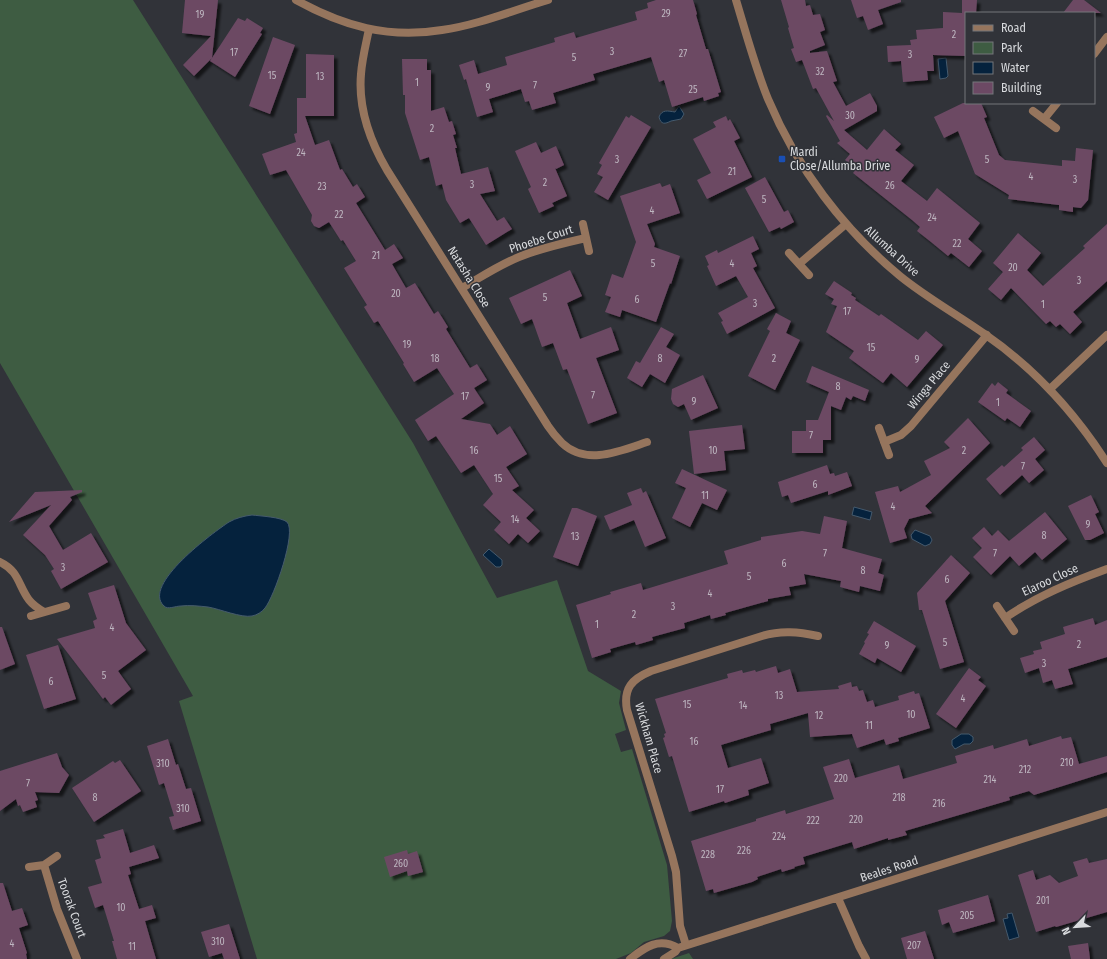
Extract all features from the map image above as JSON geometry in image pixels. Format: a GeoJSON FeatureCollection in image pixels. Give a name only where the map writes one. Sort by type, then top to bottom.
{"type":"FeatureCollection","features":[{"type":"Feature","properties":{"kind":"street"},"geometry":{"type":"LineString","coordinates":[[296,0],[334,19],[351,25],[369,29],[409,33],[444,30],[462,26],[548,0]]}},
{"type":"Feature","properties":{"kind":"street","name":"Allumba Drive"},"geometry":{"type":"LineString","coordinates":[[736,0],[761,80],[782,128],[793,150],[815,184],[846,224],[872,251],[908,283],[987,335],[1050,389],[1087,434],[1107,464]]}},
{"type":"Feature","properties":{"kind":"street","name":"Natasha Close"},"geometry":{"type":"LineString","coordinates":[[369,29],[360,76],[362,106],[374,146],[387,170],[548,426],[562,443],[577,453],[587,456],[610,453],[647,442]]}},
{"type":"Feature","properties":{"kind":"street"},"geometry":{"type":"LineString","coordinates":[[1095,53],[1107,38]]}},
{"type":"Feature","properties":{"kind":"street"},"geometry":{"type":"LineString","coordinates":[[1044,120],[1056,104]]}},
{"type":"Feature","properties":{"kind":"street"},"geometry":{"type":"LineString","coordinates":[[1033,111],[1056,128]]}},
{"type":"Feature","properties":{"kind":"street"},"geometry":{"type":"LineString","coordinates":[[583,224],[589,251]]}},
{"type":"Feature","properties":{"kind":"street"},"geometry":{"type":"LineString","coordinates":[[799,264],[846,224]]}},
{"type":"Feature","properties":{"kind":"street","name":"Phoebe Court"},"geometry":{"type":"LineString","coordinates":[[462,288],[490,271],[520,256],[586,238]]}},
{"type":"Feature","properties":{"kind":"street"},"geometry":{"type":"LineString","coordinates":[[789,253],[809,275]]}},
{"type":"Feature","properties":{"kind":"street","name":"Winga Place"},"geometry":{"type":"LineString","coordinates":[[884,442],[901,435],[910,426],[987,335]]}},
{"type":"Feature","properties":{"kind":"street"},"geometry":{"type":"LineString","coordinates":[[1050,389],[1107,335]]}},
{"type":"Feature","properties":{"kind":"street"},"geometry":{"type":"LineString","coordinates":[[878,428],[889,455]]}},
{"type":"Feature","properties":{"kind":"street"},"geometry":{"type":"LineString","coordinates":[[0,562],[12,570],[17,576],[30,601],[44,612]]}},
{"type":"Feature","properties":{"kind":"street","name":"Elaroo Close"},"geometry":{"type":"LineString","coordinates":[[1005,618],[1026,604],[1046,594],[1107,569]]}},
{"type":"Feature","properties":{"kind":"street"},"geometry":{"type":"LineString","coordinates":[[31,616],[66,606]]}},
{"type":"Feature","properties":{"kind":"street"},"geometry":{"type":"LineString","coordinates":[[997,606],[1014,631]]}},
{"type":"Feature","properties":{"kind":"street","name":"Wickham Place"},"geometry":{"type":"LineString","coordinates":[[682,946],[676,872],[627,710],[627,691],[637,678],[651,671],[762,636],[778,632],[788,632],[818,636]]}},
{"type":"Feature","properties":{"kind":"street","name":"Beales Road"},"geometry":{"type":"LineString","coordinates":[[664,959],[682,946],[1107,812]]}},
{"type":"Feature","properties":{"kind":"street"},"geometry":{"type":"LineString","coordinates":[[29,867],[44,865],[57,856]]}},
{"type":"Feature","properties":{"kind":"street","name":"Toorak Court"},"geometry":{"type":"LineString","coordinates":[[44,865],[57,909],[77,959]]}},
{"type":"Feature","properties":{"kind":"street"},"geometry":{"type":"LineString","coordinates":[[838,898],[866,959]]}},
{"type":"Feature","properties":{"kind":"street","name":"Beales Road"},"geometry":{"type":"LineString","coordinates":[[630,959],[643,949],[654,944],[682,946]]}},
{"type":"Feature","properties":{"kind":"green space"},"geometry":{"type":"Polygon","coordinates":[[[0,0],[133,0],[413,443],[497,598],[557,580],[588,671],[621,691],[619,703],[626,730],[615,734],[621,752],[632,749],[667,865],[672,921],[670,931],[664,936],[644,942],[631,953],[616,959],[257,959],[179,701],[193,696],[0,363],[0,0]]]}},
{"type":"Feature","properties":{"kind":"green space"},"geometry":{"type":"Polygon","coordinates":[[[689,953],[693,959],[671,959],[689,953]]]}},
{"type":"Feature","properties":{"kind":"water"},"geometry":{"type":"Polygon","coordinates":[[[946,58],[948,76],[940,79],[938,59],[946,58]]]}},
{"type":"Feature","properties":{"kind":"water"},"geometry":{"type":"Polygon","coordinates":[[[679,106],[684,114],[681,119],[662,123],[659,117],[660,114],[666,111],[675,112],[679,106]]]}},
{"type":"Feature","properties":{"kind":"water"},"geometry":{"type":"Polygon","coordinates":[[[854,507],[872,512],[870,520],[852,515],[854,507]]]}},
{"type":"Feature","properties":{"kind":"water"},"geometry":{"type":"Polygon","coordinates":[[[252,515],[284,520],[287,522],[289,528],[287,551],[279,579],[269,602],[264,609],[256,615],[247,616],[236,615],[208,607],[179,606],[170,608],[164,606],[160,597],[162,585],[182,560],[209,536],[229,522],[240,517],[252,515]]]}},
{"type":"Feature","properties":{"kind":"water"},"geometry":{"type":"Polygon","coordinates":[[[915,530],[930,536],[932,540],[930,544],[925,546],[912,539],[911,535],[915,530]]]}},
{"type":"Feature","properties":{"kind":"water"},"geometry":{"type":"Polygon","coordinates":[[[489,549],[502,560],[502,565],[500,567],[496,567],[483,555],[489,549]]]}},
{"type":"Feature","properties":{"kind":"water"},"geometry":{"type":"Polygon","coordinates":[[[961,734],[969,734],[973,737],[973,741],[970,744],[964,744],[955,749],[952,745],[952,740],[961,734]]]}},
{"type":"Feature","properties":{"kind":"water"},"geometry":{"type":"Polygon","coordinates":[[[1012,913],[1019,937],[1009,940],[1003,919],[1008,918],[1007,914],[1012,913]]]}},
{"type":"Feature","properties":{"kind":"building"},"geometry":{"type":"Polygon","coordinates":[[[185,0],[218,0],[212,58],[194,76],[183,65],[211,36],[182,33],[185,0]]]}},
{"type":"Feature","properties":{"kind":"building"},"geometry":{"type":"Polygon","coordinates":[[[656,0],[693,0],[706,49],[708,49],[721,92],[718,93],[719,96],[704,101],[703,97],[672,107],[664,80],[659,82],[651,57],[593,74],[595,80],[553,93],[556,103],[532,110],[529,101],[525,102],[521,89],[489,99],[493,112],[477,117],[466,79],[464,80],[459,65],[474,60],[478,74],[507,65],[505,57],[555,42],[554,38],[574,32],[576,38],[637,20],[635,12],[648,8],[647,3],[656,0]]]}},
{"type":"Feature","properties":{"kind":"building"},"geometry":{"type":"Polygon","coordinates":[[[781,0],[805,0],[806,6],[810,5],[813,15],[820,14],[825,30],[820,32],[825,45],[810,51],[810,53],[827,51],[837,81],[833,82],[846,106],[870,93],[877,106],[877,111],[844,130],[867,150],[884,129],[901,144],[895,150],[914,165],[901,181],[927,201],[937,188],[980,223],[968,239],[982,251],[969,267],[951,253],[948,256],[917,231],[920,227],[853,173],[856,169],[845,160],[850,154],[837,143],[840,141],[826,116],[827,115],[834,121],[816,88],[813,89],[802,60],[796,62],[791,49],[794,48],[781,0]]]}},
{"type":"Feature","properties":{"kind":"building"},"geometry":{"type":"Polygon","coordinates":[[[851,0],[901,0],[901,2],[878,10],[883,24],[868,30],[863,16],[857,18],[851,0]]]}},
{"type":"Feature","properties":{"kind":"building"},"geometry":{"type":"Polygon","coordinates":[[[962,0],[977,0],[976,12],[965,12],[965,56],[933,55],[934,71],[927,71],[928,80],[903,82],[901,61],[888,62],[887,46],[911,45],[910,40],[917,39],[916,30],[943,28],[943,12],[962,13],[962,0]]]}},
{"type":"Feature","properties":{"kind":"building"},"geometry":{"type":"Polygon","coordinates":[[[1073,0],[1084,0],[1101,13],[1095,12],[1064,12],[1073,0]]]}},
{"type":"Feature","properties":{"kind":"building"},"geometry":{"type":"Polygon","coordinates":[[[238,18],[245,21],[247,18],[263,28],[260,33],[262,34],[235,77],[210,61],[238,18]]]}},
{"type":"Feature","properties":{"kind":"building"},"geometry":{"type":"Polygon","coordinates":[[[273,37],[295,45],[270,114],[249,106],[273,37]]]}},
{"type":"Feature","properties":{"kind":"building"},"geometry":{"type":"Polygon","coordinates":[[[306,54],[334,55],[334,116],[305,116],[315,145],[329,140],[340,170],[342,169],[353,187],[357,184],[365,197],[356,203],[385,250],[394,244],[403,258],[392,264],[406,288],[415,283],[434,314],[438,311],[448,327],[446,329],[470,368],[477,364],[487,380],[474,388],[484,403],[461,419],[490,424],[497,435],[510,426],[527,454],[506,467],[519,486],[512,490],[534,510],[526,518],[540,531],[528,543],[518,534],[509,544],[494,530],[501,522],[483,505],[493,494],[474,465],[461,473],[436,436],[428,441],[415,420],[454,394],[437,368],[414,382],[378,321],[374,323],[364,307],[367,305],[344,268],[356,261],[343,240],[341,241],[329,222],[319,228],[314,226],[311,221],[312,215],[286,170],[270,175],[262,154],[296,142],[294,134],[297,133],[297,98],[306,98],[306,54]]]}},
{"type":"Feature","properties":{"kind":"building"},"geometry":{"type":"Polygon","coordinates":[[[402,59],[427,59],[427,70],[431,70],[431,111],[444,107],[449,122],[452,121],[456,134],[453,135],[457,148],[455,148],[461,174],[488,167],[495,191],[480,194],[497,221],[504,217],[512,229],[486,245],[469,218],[460,223],[446,200],[442,184],[436,186],[429,157],[420,160],[405,113],[402,59]]]}},
{"type":"Feature","properties":{"kind":"building"},"geometry":{"type":"Polygon","coordinates":[[[963,103],[981,104],[987,117],[984,118],[999,155],[1005,160],[1062,166],[1062,160],[1075,161],[1076,148],[1093,150],[1088,200],[1081,208],[1073,207],[1073,212],[1059,210],[1059,205],[1008,199],[1009,195],[975,174],[958,131],[944,138],[934,117],[963,103]]]}},
{"type":"Feature","properties":{"kind":"building"},"geometry":{"type":"Polygon","coordinates":[[[631,115],[651,127],[608,200],[594,192],[603,177],[597,174],[602,165],[599,163],[626,116],[629,118],[631,115]]]}},
{"type":"Feature","properties":{"kind":"building"},"geometry":{"type":"Polygon","coordinates":[[[726,116],[728,121],[730,119],[740,138],[734,141],[752,177],[707,199],[697,180],[711,173],[693,139],[716,127],[713,122],[726,116]]]}},
{"type":"Feature","properties":{"kind":"building"},"geometry":{"type":"Polygon","coordinates":[[[536,142],[541,153],[556,146],[564,165],[556,169],[555,168],[567,196],[552,203],[554,206],[539,213],[528,189],[531,187],[515,151],[536,142]]]}},
{"type":"Feature","properties":{"kind":"building"},"geometry":{"type":"Polygon","coordinates":[[[765,177],[784,212],[788,210],[794,222],[781,229],[780,227],[769,232],[745,188],[765,177]]]}},
{"type":"Feature","properties":{"kind":"building"},"geometry":{"type":"Polygon","coordinates":[[[660,183],[662,187],[670,184],[680,213],[647,224],[655,244],[654,247],[680,256],[656,322],[622,310],[620,317],[605,312],[611,297],[605,295],[612,274],[623,278],[636,242],[620,196],[660,183]]]}},
{"type":"Feature","properties":{"kind":"building"},"geometry":{"type":"Polygon","coordinates":[[[1107,224],[1107,281],[1073,312],[1082,322],[1070,334],[1060,324],[1056,327],[1050,321],[1046,324],[1011,288],[1001,300],[988,289],[1003,272],[993,263],[1018,233],[1041,253],[1027,270],[1043,286],[1085,248],[1083,246],[1107,224]]]}},
{"type":"Feature","properties":{"kind":"building"},"geometry":{"type":"Polygon","coordinates":[[[753,236],[759,249],[751,253],[757,266],[753,268],[775,308],[727,334],[721,322],[723,321],[718,313],[748,297],[736,276],[716,286],[707,266],[709,265],[705,256],[717,250],[718,253],[753,236]]]}},
{"type":"Feature","properties":{"kind":"building"},"geometry":{"type":"Polygon","coordinates":[[[570,270],[582,296],[567,303],[580,339],[611,327],[619,350],[596,358],[617,413],[588,424],[567,369],[563,370],[553,343],[542,347],[532,319],[521,324],[509,298],[570,270]]]}},
{"type":"Feature","properties":{"kind":"building"},"geometry":{"type":"Polygon","coordinates":[[[834,281],[852,293],[851,295],[856,298],[855,300],[879,316],[881,314],[918,340],[926,331],[943,345],[907,387],[891,373],[883,383],[849,358],[854,351],[826,332],[837,306],[831,304],[834,299],[825,294],[834,281]]]}},
{"type":"Feature","properties":{"kind":"building"},"geometry":{"type":"Polygon","coordinates":[[[776,313],[791,321],[786,333],[800,340],[775,390],[748,376],[770,331],[767,329],[776,313]]]}},
{"type":"Feature","properties":{"kind":"building"},"geometry":{"type":"Polygon","coordinates":[[[661,327],[674,334],[666,347],[680,355],[665,383],[650,374],[642,387],[627,378],[636,361],[640,363],[661,327]]]}},
{"type":"Feature","properties":{"kind":"building"},"geometry":{"type":"Polygon","coordinates":[[[812,366],[869,390],[865,401],[853,396],[851,400],[846,397],[841,410],[831,406],[831,440],[823,440],[823,453],[792,453],[792,431],[806,431],[806,420],[818,420],[829,392],[806,382],[812,366]]]}},
{"type":"Feature","properties":{"kind":"building"},"geometry":{"type":"Polygon","coordinates":[[[703,375],[718,408],[691,420],[684,404],[678,407],[673,404],[671,399],[672,389],[703,375]]]}},
{"type":"Feature","properties":{"kind":"building"},"geometry":{"type":"Polygon","coordinates":[[[998,382],[1008,390],[1006,393],[1031,411],[1020,427],[1007,418],[1005,421],[978,402],[992,383],[995,386],[998,382]]]}},
{"type":"Feature","properties":{"kind":"building"},"geometry":{"type":"Polygon","coordinates":[[[968,418],[990,443],[925,506],[932,513],[909,519],[904,529],[907,538],[890,543],[875,492],[898,486],[900,492],[931,475],[924,461],[950,448],[944,442],[968,418]]]}},
{"type":"Feature","properties":{"kind":"building"},"geometry":{"type":"Polygon","coordinates":[[[742,425],[745,449],[724,451],[726,470],[694,474],[689,431],[742,425]]]}},
{"type":"Feature","properties":{"kind":"building"},"geometry":{"type":"Polygon","coordinates":[[[1034,437],[1045,450],[1035,459],[1044,470],[1029,483],[1022,475],[1000,495],[986,479],[1002,465],[1004,467],[1023,450],[1021,448],[1034,437]]]}},
{"type":"Feature","properties":{"kind":"building"},"geometry":{"type":"Polygon","coordinates":[[[827,465],[830,474],[834,473],[835,476],[847,472],[852,486],[828,495],[828,491],[791,503],[788,495],[782,497],[778,482],[827,465]]]}},
{"type":"Feature","properties":{"kind":"building"},"geometry":{"type":"Polygon","coordinates":[[[682,469],[727,490],[717,510],[702,503],[690,527],[672,518],[686,488],[675,483],[682,469]]]}},
{"type":"Feature","properties":{"kind":"building"},"geometry":{"type":"Polygon","coordinates":[[[641,488],[643,493],[646,491],[666,538],[645,547],[634,520],[610,530],[604,516],[632,505],[627,493],[641,488]]]}},
{"type":"Feature","properties":{"kind":"building"},"geometry":{"type":"Polygon","coordinates":[[[82,490],[82,492],[70,497],[72,500],[49,526],[63,550],[91,533],[108,562],[61,589],[51,571],[54,569],[45,555],[23,535],[51,505],[9,522],[35,492],[82,490]]]}},
{"type":"Feature","properties":{"kind":"building"},"geometry":{"type":"Polygon","coordinates":[[[1091,495],[1099,512],[1095,514],[1104,533],[1090,540],[1085,540],[1068,506],[1091,495]]]}},
{"type":"Feature","properties":{"kind":"building"},"geometry":{"type":"Polygon","coordinates":[[[572,508],[577,508],[597,516],[578,566],[553,557],[572,508]]]}},
{"type":"Feature","properties":{"kind":"building"},"geometry":{"type":"Polygon","coordinates":[[[1045,512],[1067,539],[1042,560],[1035,552],[1019,566],[1010,556],[991,575],[973,557],[982,548],[972,538],[984,527],[992,536],[998,530],[1009,541],[1045,512]]]}},
{"type":"Feature","properties":{"kind":"building"},"geometry":{"type":"Polygon","coordinates":[[[824,516],[847,521],[842,548],[882,559],[878,573],[884,575],[880,591],[860,586],[859,592],[840,587],[841,581],[804,574],[806,584],[789,587],[791,595],[768,599],[768,601],[725,613],[726,615],[711,619],[710,615],[684,623],[685,628],[652,637],[653,640],[636,645],[635,642],[610,649],[611,652],[592,658],[576,605],[611,594],[610,592],[641,583],[643,590],[728,564],[724,551],[761,540],[761,537],[802,531],[820,534],[824,516]]]}},
{"type":"Feature","properties":{"kind":"building"},"geometry":{"type":"Polygon","coordinates":[[[951,555],[970,573],[945,601],[964,662],[940,669],[922,610],[919,610],[917,593],[951,555]]]}},
{"type":"Feature","properties":{"kind":"building"},"geometry":{"type":"Polygon","coordinates":[[[114,585],[126,623],[146,650],[118,671],[131,689],[111,705],[105,697],[103,699],[57,639],[95,628],[93,621],[97,619],[88,593],[114,585]]]}},
{"type":"Feature","properties":{"kind":"building"},"geometry":{"type":"Polygon","coordinates":[[[1093,618],[1095,625],[1107,620],[1107,657],[1068,669],[1073,684],[1055,689],[1052,680],[1043,683],[1039,668],[1025,673],[1020,658],[1034,654],[1033,651],[1042,649],[1040,642],[1065,634],[1063,627],[1093,618]]]}},
{"type":"Feature","properties":{"kind":"building"},"geometry":{"type":"Polygon","coordinates":[[[874,621],[916,646],[901,672],[877,658],[875,663],[859,654],[869,634],[867,633],[874,621]]]}},
{"type":"Feature","properties":{"kind":"building"},"geometry":{"type":"Polygon","coordinates":[[[0,627],[2,627],[15,664],[0,670],[0,627]]]}},
{"type":"Feature","properties":{"kind":"building"},"geometry":{"type":"Polygon","coordinates":[[[58,645],[76,699],[44,709],[26,655],[58,645]]]}},
{"type":"Feature","properties":{"kind":"building"},"geometry":{"type":"Polygon","coordinates":[[[776,666],[778,673],[790,669],[797,692],[839,689],[838,686],[851,682],[852,687],[857,686],[859,691],[863,690],[867,702],[873,700],[875,707],[899,700],[898,696],[914,691],[915,694],[919,693],[930,728],[898,738],[899,741],[886,745],[884,739],[857,748],[852,734],[810,737],[808,713],[770,724],[771,730],[721,745],[728,768],[761,758],[769,783],[748,790],[749,795],[689,812],[672,756],[669,757],[663,738],[665,737],[664,734],[666,733],[655,699],[728,678],[727,674],[742,670],[743,673],[755,670],[756,672],[776,666]]]}},
{"type":"Feature","properties":{"kind":"building"},"geometry":{"type":"Polygon","coordinates":[[[969,668],[981,677],[978,680],[986,686],[956,728],[936,714],[969,668]]]}},
{"type":"Feature","properties":{"kind":"building"},"geometry":{"type":"Polygon","coordinates":[[[1061,736],[1062,739],[1071,737],[1079,764],[1107,756],[1107,772],[1034,795],[1029,791],[1009,797],[1010,800],[905,831],[907,835],[888,840],[888,838],[854,849],[852,842],[803,857],[805,864],[794,867],[795,868],[782,872],[781,869],[757,877],[758,879],[752,882],[714,893],[713,889],[706,891],[691,841],[756,821],[756,819],[785,810],[786,814],[834,799],[823,767],[849,759],[855,778],[899,765],[903,779],[957,763],[955,756],[993,745],[994,749],[1027,739],[1029,746],[1061,736]]]}},
{"type":"Feature","properties":{"kind":"building"},"geometry":{"type":"Polygon","coordinates":[[[168,739],[176,765],[178,764],[186,789],[191,788],[201,821],[173,830],[169,817],[174,816],[164,783],[159,785],[147,746],[168,739]]]}},
{"type":"Feature","properties":{"kind":"building"},"geometry":{"type":"Polygon","coordinates":[[[57,753],[62,767],[69,775],[59,793],[35,792],[38,800],[35,801],[37,807],[23,812],[20,805],[18,806],[16,799],[0,811],[0,771],[57,753]]]}},
{"type":"Feature","properties":{"kind":"building"},"geometry":{"type":"Polygon","coordinates":[[[120,760],[141,791],[94,822],[72,788],[113,761],[115,763],[120,760]]]}},
{"type":"Feature","properties":{"kind":"building"},"geometry":{"type":"Polygon","coordinates":[[[123,829],[130,853],[154,845],[159,858],[129,867],[131,874],[128,875],[139,909],[152,905],[156,918],[145,921],[156,959],[117,959],[112,941],[114,941],[103,905],[95,908],[88,887],[102,883],[95,860],[101,858],[96,840],[105,838],[103,835],[123,829]]]}},
{"type":"Feature","properties":{"kind":"building"},"geometry":{"type":"Polygon","coordinates":[[[407,850],[408,854],[417,851],[423,872],[408,876],[407,871],[390,877],[384,857],[407,850]]]}},
{"type":"Feature","properties":{"kind":"building"},"geometry":{"type":"Polygon","coordinates":[[[1087,858],[1089,863],[1107,859],[1107,912],[1036,932],[1018,875],[1033,870],[1036,880],[1050,875],[1059,883],[1078,876],[1073,862],[1087,858]]]}},
{"type":"Feature","properties":{"kind":"building"},"geometry":{"type":"Polygon","coordinates":[[[0,883],[3,883],[12,911],[22,908],[28,925],[19,928],[27,953],[27,959],[0,959],[0,883]]]}},
{"type":"Feature","properties":{"kind":"building"},"geometry":{"type":"Polygon","coordinates":[[[988,895],[995,921],[953,933],[949,922],[942,925],[938,910],[988,895]]]}},
{"type":"Feature","properties":{"kind":"building"},"geometry":{"type":"Polygon","coordinates":[[[229,924],[240,959],[224,959],[222,953],[209,957],[201,932],[229,924]]]}},
{"type":"Feature","properties":{"kind":"building"},"geometry":{"type":"Polygon","coordinates":[[[925,931],[934,959],[907,959],[901,938],[925,931]]]}},
{"type":"Feature","properties":{"kind":"building"},"geometry":{"type":"Polygon","coordinates":[[[1088,943],[1090,959],[1071,959],[1068,946],[1088,943]]]}},
{"type":"Feature","properties":{"kind":"place","name":"Mardi Close/Allumba Drive"},"geometry":{"type":"Point","coordinates":[782,159]}}]}
